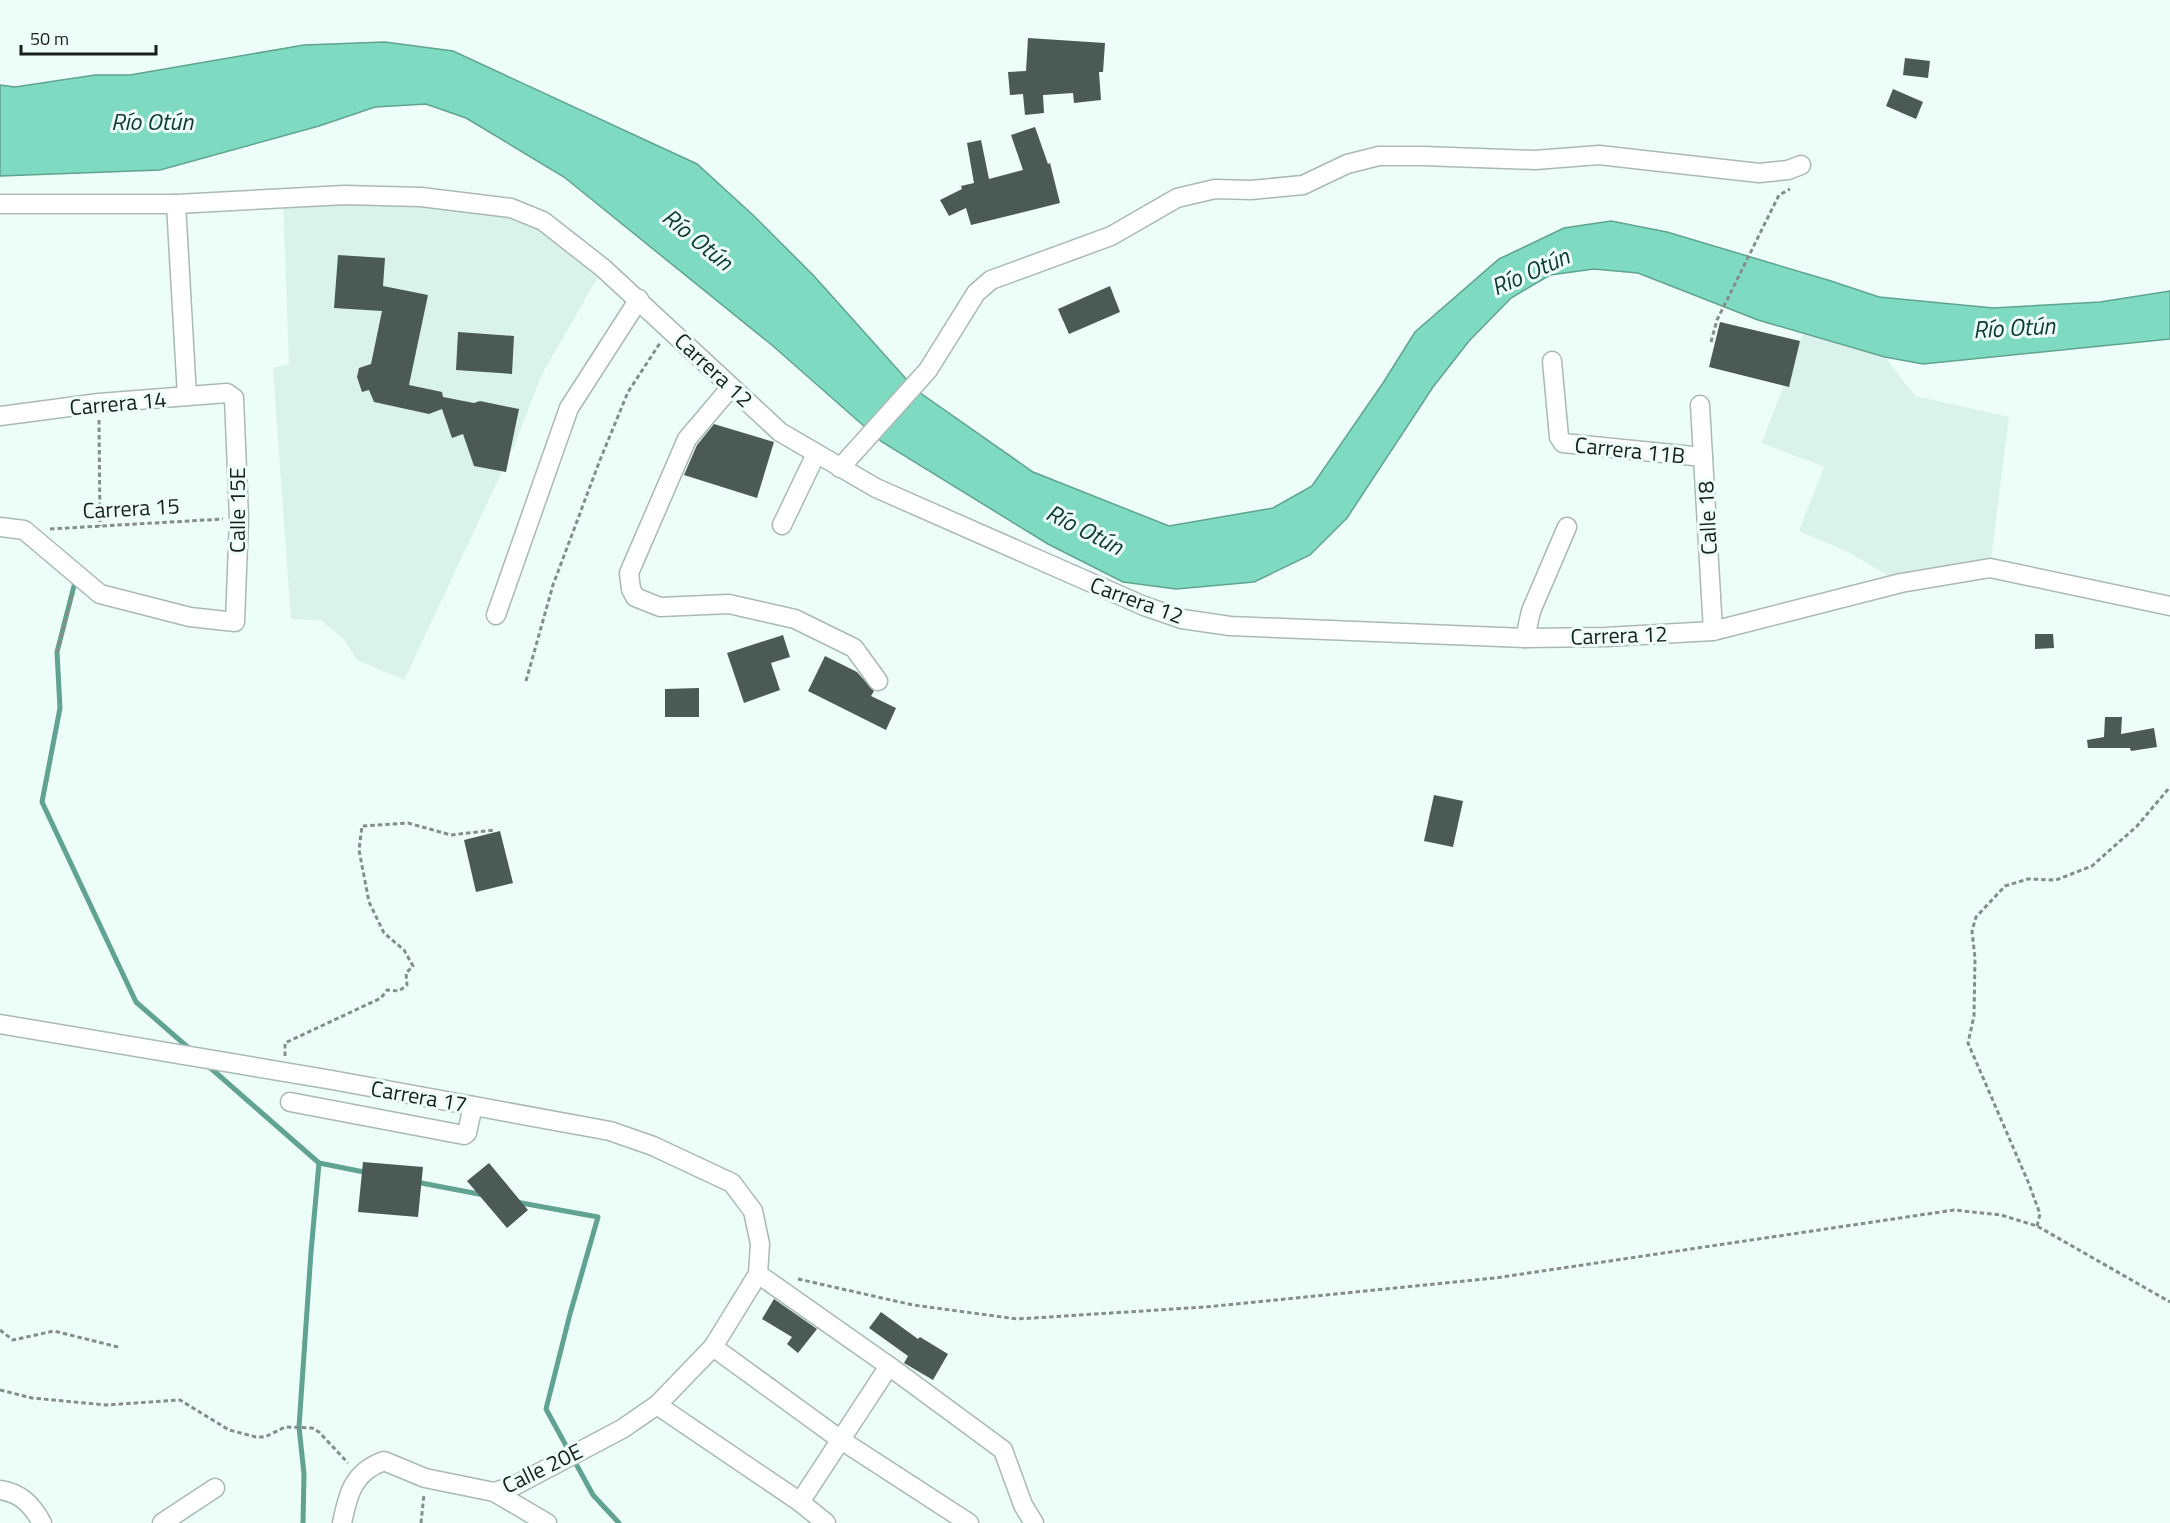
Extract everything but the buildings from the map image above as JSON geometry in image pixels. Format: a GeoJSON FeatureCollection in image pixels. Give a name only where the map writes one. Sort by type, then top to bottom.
{"type":"FeatureCollection","features":[{"type":"Feature","properties":{"kind":"street"},"geometry":{"type":"LineString","coordinates":[[840,468],[928,369],[976,293],[991,280],[1111,236],[1186,195],[1215,189],[1251,190],[1303,185],[1347,164],[1378,156],[1535,160],[1599,155],[1759,173],[1788,170],[1801,165]]}},
{"type":"Feature","properties":{"kind":"street","name":"Carrera 12"},"geometry":{"type":"LineString","coordinates":[[0,204],[176,204],[345,195],[421,197],[511,208],[543,221],[603,268],[780,432],[876,489],[1144,606],[1182,619],[1230,626],[1525,638],[1606,637],[1713,631],[1901,583],[1990,568],[2170,606]]}},
{"type":"Feature","properties":{"kind":"street"},"geometry":{"type":"LineString","coordinates":[[176,204],[187,396]]}},
{"type":"Feature","properties":{"kind":"street"},"geometry":{"type":"LineString","coordinates":[[496,615],[570,408],[639,299]]}},
{"type":"Feature","properties":{"kind":"street","name":"Carrera 11B"},"geometry":{"type":"LineString","coordinates":[[1552,361],[1559,437],[1563,443],[1703,457]]}},
{"type":"Feature","properties":{"kind":"street"},"geometry":{"type":"LineString","coordinates":[[731,387],[687,439],[629,573],[631,589],[635,597],[660,607],[729,604],[795,619],[854,648],[878,681]]}},
{"type":"Feature","properties":{"kind":"street","name":"Carrera 14"},"geometry":{"type":"LineString","coordinates":[[0,416],[99,403],[187,396],[227,393],[234,398]]}},
{"type":"Feature","properties":{"kind":"street","name":"Calle 15E"},"geometry":{"type":"LineString","coordinates":[[78,574],[100,594],[190,617],[235,622],[239,518],[234,398]]}},
{"type":"Feature","properties":{"kind":"street","name":"Calle 18"},"geometry":{"type":"LineString","coordinates":[[1700,405],[1713,631]]}},
{"type":"Feature","properties":{"kind":"street"},"geometry":{"type":"LineString","coordinates":[[782,525],[816,454]]}},
{"type":"Feature","properties":{"kind":"street"},"geometry":{"type":"LineString","coordinates":[[0,527],[24,530],[78,574]]}},
{"type":"Feature","properties":{"kind":"street"},"geometry":{"type":"LineString","coordinates":[[1525,638],[1531,611],[1567,527]]}},
{"type":"Feature","properties":{"kind":"street","name":"Carrera 17"},"geometry":{"type":"LineString","coordinates":[[0,1024],[285,1072],[610,1131],[652,1146],[732,1183],[753,1211],[760,1244],[758,1274]]}},
{"type":"Feature","properties":{"kind":"street"},"geometry":{"type":"LineString","coordinates":[[290,1102],[464,1134],[467,1133],[473,1106]]}},
{"type":"Feature","properties":{"kind":"street"},"geometry":{"type":"LineString","coordinates":[[758,1274],[1004,1450],[1023,1505],[1034,1523]]}},
{"type":"Feature","properties":{"kind":"street","name":"Calle 20E"},"geometry":{"type":"LineString","coordinates":[[357,1477],[384,1461],[425,1478],[494,1492],[514,1486],[603,1439],[657,1405],[713,1347],[758,1274]]}},
{"type":"Feature","properties":{"kind":"street"},"geometry":{"type":"LineString","coordinates":[[713,1347],[841,1440],[969,1523]]}},
{"type":"Feature","properties":{"kind":"street"},"geometry":{"type":"LineString","coordinates":[[800,1502],[889,1366]]}},
{"type":"Feature","properties":{"kind":"street"},"geometry":{"type":"LineString","coordinates":[[657,1405],[800,1502],[826,1523]]}},
{"type":"Feature","properties":{"kind":"street"},"geometry":{"type":"LineString","coordinates":[[342,1523],[346,1503],[357,1477]]}},
{"type":"Feature","properties":{"kind":"street"},"geometry":{"type":"LineString","coordinates":[[162,1523],[215,1488]]}},
{"type":"Feature","properties":{"kind":"street"},"geometry":{"type":"LineString","coordinates":[[0,1490],[14,1492],[33,1507],[42,1523]]}},
{"type":"Feature","properties":{"kind":"street"},"geometry":{"type":"LineString","coordinates":[[494,1492],[547,1523]]}},
{"type":"Feature","properties":{"kind":"path"},"geometry":{"type":"LineString","coordinates":[[1711,342],[1717,320],[1779,195],[1802,182],[1801,165]]}},
{"type":"Feature","properties":{"kind":"path"},"geometry":{"type":"LineString","coordinates":[[526,681],[554,585],[600,460],[628,393],[669,328]]}},
{"type":"Feature","properties":{"kind":"path"},"geometry":{"type":"LineString","coordinates":[[99,403],[100,526]]}},
{"type":"Feature","properties":{"kind":"path","name":"Carrera 15"},"geometry":{"type":"LineString","coordinates":[[24,530],[239,518]]}},
{"type":"Feature","properties":{"kind":"path"},"geometry":{"type":"LineString","coordinates":[[57,652],[78,574]]}},
{"type":"Feature","properties":{"kind":"path"},"geometry":{"type":"LineString","coordinates":[[2037,1226],[2040,1214],[2029,1184],[1968,1043],[1974,1016],[1972,931],[1976,917],[2006,886],[2028,879],[2056,880],[2092,866],[2137,825],[2170,787]]}},
{"type":"Feature","properties":{"kind":"path"},"geometry":{"type":"LineString","coordinates":[[285,1072],[285,1043],[381,998],[387,990],[399,991],[407,985],[406,973],[413,966],[404,950],[384,933],[369,902],[359,850],[362,826],[408,823],[451,835],[494,830]]}},
{"type":"Feature","properties":{"kind":"path"},"geometry":{"type":"LineString","coordinates":[[788,1277],[913,1305],[1017,1319],[1205,1308],[1495,1278],[1954,1210],[2001,1215],[2037,1226],[2170,1302]]}},
{"type":"Feature","properties":{"kind":"path"},"geometry":{"type":"LineString","coordinates":[[0,1330],[14,1340],[54,1330],[118,1347]]}},
{"type":"Feature","properties":{"kind":"path"},"geometry":{"type":"LineString","coordinates":[[0,1390],[32,1398],[106,1405],[180,1400],[229,1430],[256,1437],[265,1437],[285,1427],[312,1428],[341,1454],[357,1477]]}},
{"type":"Feature","properties":{"kind":"path"},"geometry":{"type":"LineString","coordinates":[[421,1523],[425,1478]]}},
{"type":"Feature","properties":{"kind":"shaded area"},"geometry":{"type":"Polygon","coordinates":[[[283,199],[511,208],[603,268],[541,376],[514,446],[404,680],[357,660],[344,639],[320,620],[291,619],[273,368],[289,364],[283,199]]]}},
{"type":"Feature","properties":{"kind":"shaded area"},"geometry":{"type":"Polygon","coordinates":[[[1803,334],[1885,357],[1915,396],[2009,417],[1990,568],[1901,583],[1848,552],[1799,531],[1824,467],[1762,443],[1803,334]]]}},
{"type":"Feature","properties":{"kind":"water","name":"Río Otún"},"geometry":{"type":"Polygon","coordinates":[[[385,42],[453,51],[697,164],[754,216],[814,276],[916,390],[1033,472],[1169,526],[1273,508],[1312,486],[1415,332],[1499,259],[1564,228],[1611,221],[1667,232],[1879,297],[1993,308],[2100,302],[2170,291],[2170,339],[1923,364],[1885,357],[1758,320],[1638,273],[1594,269],[1550,275],[1511,298],[1469,341],[1433,387],[1347,518],[1310,555],[1254,582],[1176,589],[1123,582],[1048,544],[882,442],[773,346],[564,177],[466,118],[426,104],[375,107],[319,126],[160,170],[0,176],[0,85],[15,87],[95,75],[130,75],[304,45],[385,42]]]}},
{"type":"Feature","properties":{"kind":"waterway"},"geometry":{"type":"LineString","coordinates":[[76,578],[57,652],[60,708],[42,802],[136,1002],[191,1050]]}},
{"type":"Feature","properties":{"kind":"waterway"},"geometry":{"type":"LineString","coordinates":[[206,1064],[319,1163],[369,1173]]}},
{"type":"Feature","properties":{"kind":"waterway"},"geometry":{"type":"LineString","coordinates":[[303,1523],[304,1474],[299,1427],[319,1163]]}},
{"type":"Feature","properties":{"kind":"waterway"},"geometry":{"type":"LineString","coordinates":[[416,1182],[484,1195]]}},
{"type":"Feature","properties":{"kind":"waterway"},"geometry":{"type":"LineString","coordinates":[[516,1202],[598,1217],[546,1409],[593,1495],[619,1523]]}}]}
